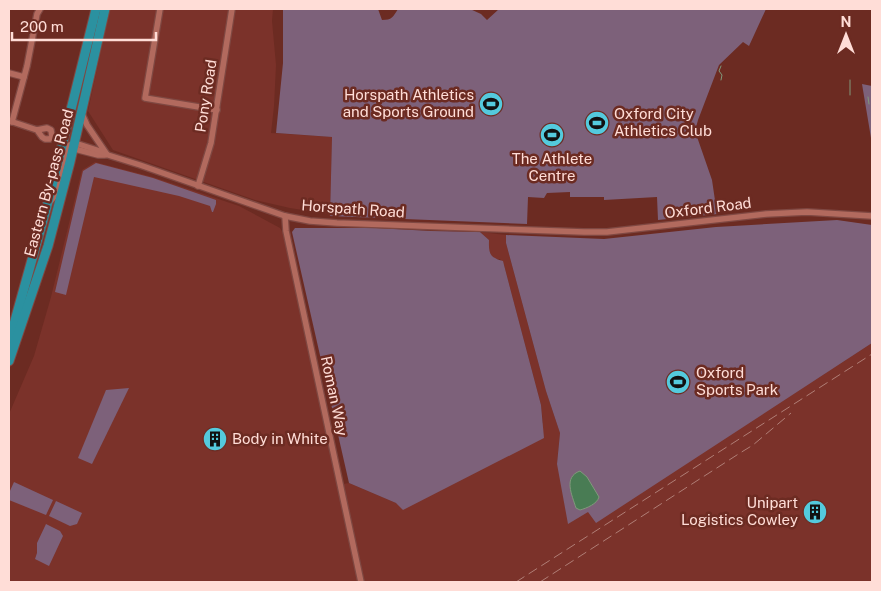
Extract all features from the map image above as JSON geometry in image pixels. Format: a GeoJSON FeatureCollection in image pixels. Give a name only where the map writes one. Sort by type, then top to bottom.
{"type":"FeatureCollection","features":[{"type":"Feature","properties":{"kind":"highway","name":"Eastern By-pass Road"},"geometry":{"type":"LineString","coordinates":[[9,361],[48,246],[96,9]]}},
{"type":"Feature","properties":{"kind":"highway","name":"Eastern By-pass Road"},"geometry":{"type":"LineString","coordinates":[[9,342],[46,206],[82,114],[106,9]]}},
{"type":"Feature","properties":{"kind":"street"},"geometry":{"type":"LineString","coordinates":[[31,9],[39,10],[24,77],[11,121],[37,130]]}},
{"type":"Feature","properties":{"kind":"street"},"geometry":{"type":"LineString","coordinates":[[160,9],[145,98],[217,110]]}},
{"type":"Feature","properties":{"kind":"street","name":"Pony Road"},"geometry":{"type":"LineString","coordinates":[[198,186],[211,142],[232,9]]}},
{"type":"Feature","properties":{"kind":"street"},"geometry":{"type":"LineString","coordinates":[[9,73],[24,77]]}},
{"type":"Feature","properties":{"kind":"street"},"geometry":{"type":"LineString","coordinates":[[82,114],[87,125],[108,155]]}},
{"type":"Feature","properties":{"kind":"street","name":"Horspath Road"},"geometry":{"type":"LineString","coordinates":[[70,144],[98,156],[108,155],[285,216],[304,220],[336,223],[548,231]]}},
{"type":"Feature","properties":{"kind":"street","name":"Oxford Road"},"geometry":{"type":"LineString","coordinates":[[548,231],[607,232],[766,214],[807,212],[872,216]]}},
{"type":"Feature","properties":{"kind":"street","name":"Roman Way"},"geometry":{"type":"LineString","coordinates":[[285,216],[286,231],[361,582]]}},
{"type":"Feature","properties":{"kind":"shaded area"},"geometry":{"type":"Polygon","coordinates":[[[110,9],[273,9],[272,21],[276,65],[271,133],[332,137],[330,216],[255,200],[113,150],[88,111],[110,9]]]}},
{"type":"Feature","properties":{"kind":"shaded area","name":"Horspath Athletics and Sports Ground"},"geometry":{"type":"Polygon","coordinates":[[[283,9],[378,9],[382,20],[392,18],[398,9],[470,9],[481,14],[487,20],[499,9],[766,9],[749,46],[743,42],[719,65],[695,131],[712,180],[717,214],[658,220],[657,197],[604,200],[604,197],[570,197],[570,192],[547,193],[544,198],[528,197],[527,224],[330,216],[332,137],[276,133],[283,63],[283,9]]]}},
{"type":"Feature","properties":{"kind":"shaded area"},"geometry":{"type":"Polygon","coordinates":[[[862,84],[872,86],[872,144],[862,84]]]}},
{"type":"Feature","properties":{"kind":"shaded area"},"geometry":{"type":"Polygon","coordinates":[[[95,162],[153,177],[239,206],[280,228],[283,233],[337,485],[349,483],[396,503],[543,423],[541,405],[504,265],[500,259],[495,259],[491,255],[489,240],[480,232],[506,235],[506,243],[546,391],[560,433],[557,464],[596,522],[872,343],[872,582],[9,582],[9,414],[34,356],[51,297],[82,170],[95,162]]]}},
{"type":"Feature","properties":{"kind":"shaded area"},"geometry":{"type":"Polygon","coordinates":[[[96,163],[153,178],[216,200],[216,204],[212,212],[210,206],[179,196],[94,177],[66,295],[55,292],[83,171],[96,163]]]}},
{"type":"Feature","properties":{"kind":"shaded area","name":"Oxford Sports Park"},"geometry":{"type":"Polygon","coordinates":[[[837,220],[872,225],[872,343],[596,523],[588,512],[568,524],[557,464],[560,433],[546,391],[506,243],[506,235],[604,239],[716,227],[837,220]]]}},
{"type":"Feature","properties":{"kind":"shaded area"},"geometry":{"type":"Polygon","coordinates":[[[295,228],[376,228],[480,232],[489,240],[491,255],[503,261],[541,405],[544,438],[403,510],[396,503],[349,483],[292,232],[295,228]]]}},
{"type":"Feature","properties":{"kind":"shaded area"},"geometry":{"type":"Polygon","coordinates":[[[129,388],[92,464],[78,458],[106,390],[129,388]]]}},
{"type":"Feature","properties":{"kind":"shaded area"},"geometry":{"type":"Polygon","coordinates":[[[580,471],[587,477],[599,497],[594,504],[580,510],[576,508],[570,482],[572,477],[580,471]]]}},
{"type":"Feature","properties":{"kind":"shaded area"},"geometry":{"type":"Polygon","coordinates":[[[14,482],[53,500],[46,515],[9,500],[9,493],[14,482]]]}},
{"type":"Feature","properties":{"kind":"shaded area"},"geometry":{"type":"Polygon","coordinates":[[[56,501],[82,513],[77,524],[70,526],[49,516],[56,501]]]}},
{"type":"Feature","properties":{"kind":"shaded area"},"geometry":{"type":"Polygon","coordinates":[[[46,524],[60,531],[63,536],[49,566],[35,559],[37,543],[46,524]]]}},
{"type":"Feature","properties":{"kind":"waterway"},"geometry":{"type":"LineString","coordinates":[[721,66],[719,71],[722,75],[721,80]]}},
{"type":"Feature","properties":{"kind":"waterway"},"geometry":{"type":"LineString","coordinates":[[850,80],[850,95]]}},
{"type":"Feature","properties":{"kind":"waterway"},"geometry":{"type":"LineString","coordinates":[[868,97],[869,104]]}},
{"type":"Feature","properties":{"kind":"railway"},"geometry":{"type":"LineString","coordinates":[[516,582],[872,354]]}},
{"type":"Feature","properties":{"kind":"railway"},"geometry":{"type":"LineString","coordinates":[[540,582],[753,445],[791,413]]}},
{"type":"Feature","properties":{"kind":"place","name":"Horspath Athletics and Sports Ground"},"geometry":{"type":"Point","coordinates":[491,104]}},
{"type":"Feature","properties":{"kind":"place","name":"Oxford City Athletics Club"},"geometry":{"type":"Point","coordinates":[597,123]}},
{"type":"Feature","properties":{"kind":"place","name":"The Athlete Centre"},"geometry":{"type":"Point","coordinates":[552,135]}},
{"type":"Feature","properties":{"kind":"place","name":"Oxford Sports Park"},"geometry":{"type":"Point","coordinates":[678,382]}},
{"type":"Feature","properties":{"kind":"place","name":"Body in White"},"geometry":{"type":"Point","coordinates":[215,439]}},
{"type":"Feature","properties":{"kind":"place","name":"Unipart Logistics Cowley"},"geometry":{"type":"Point","coordinates":[815,512]}}]}
